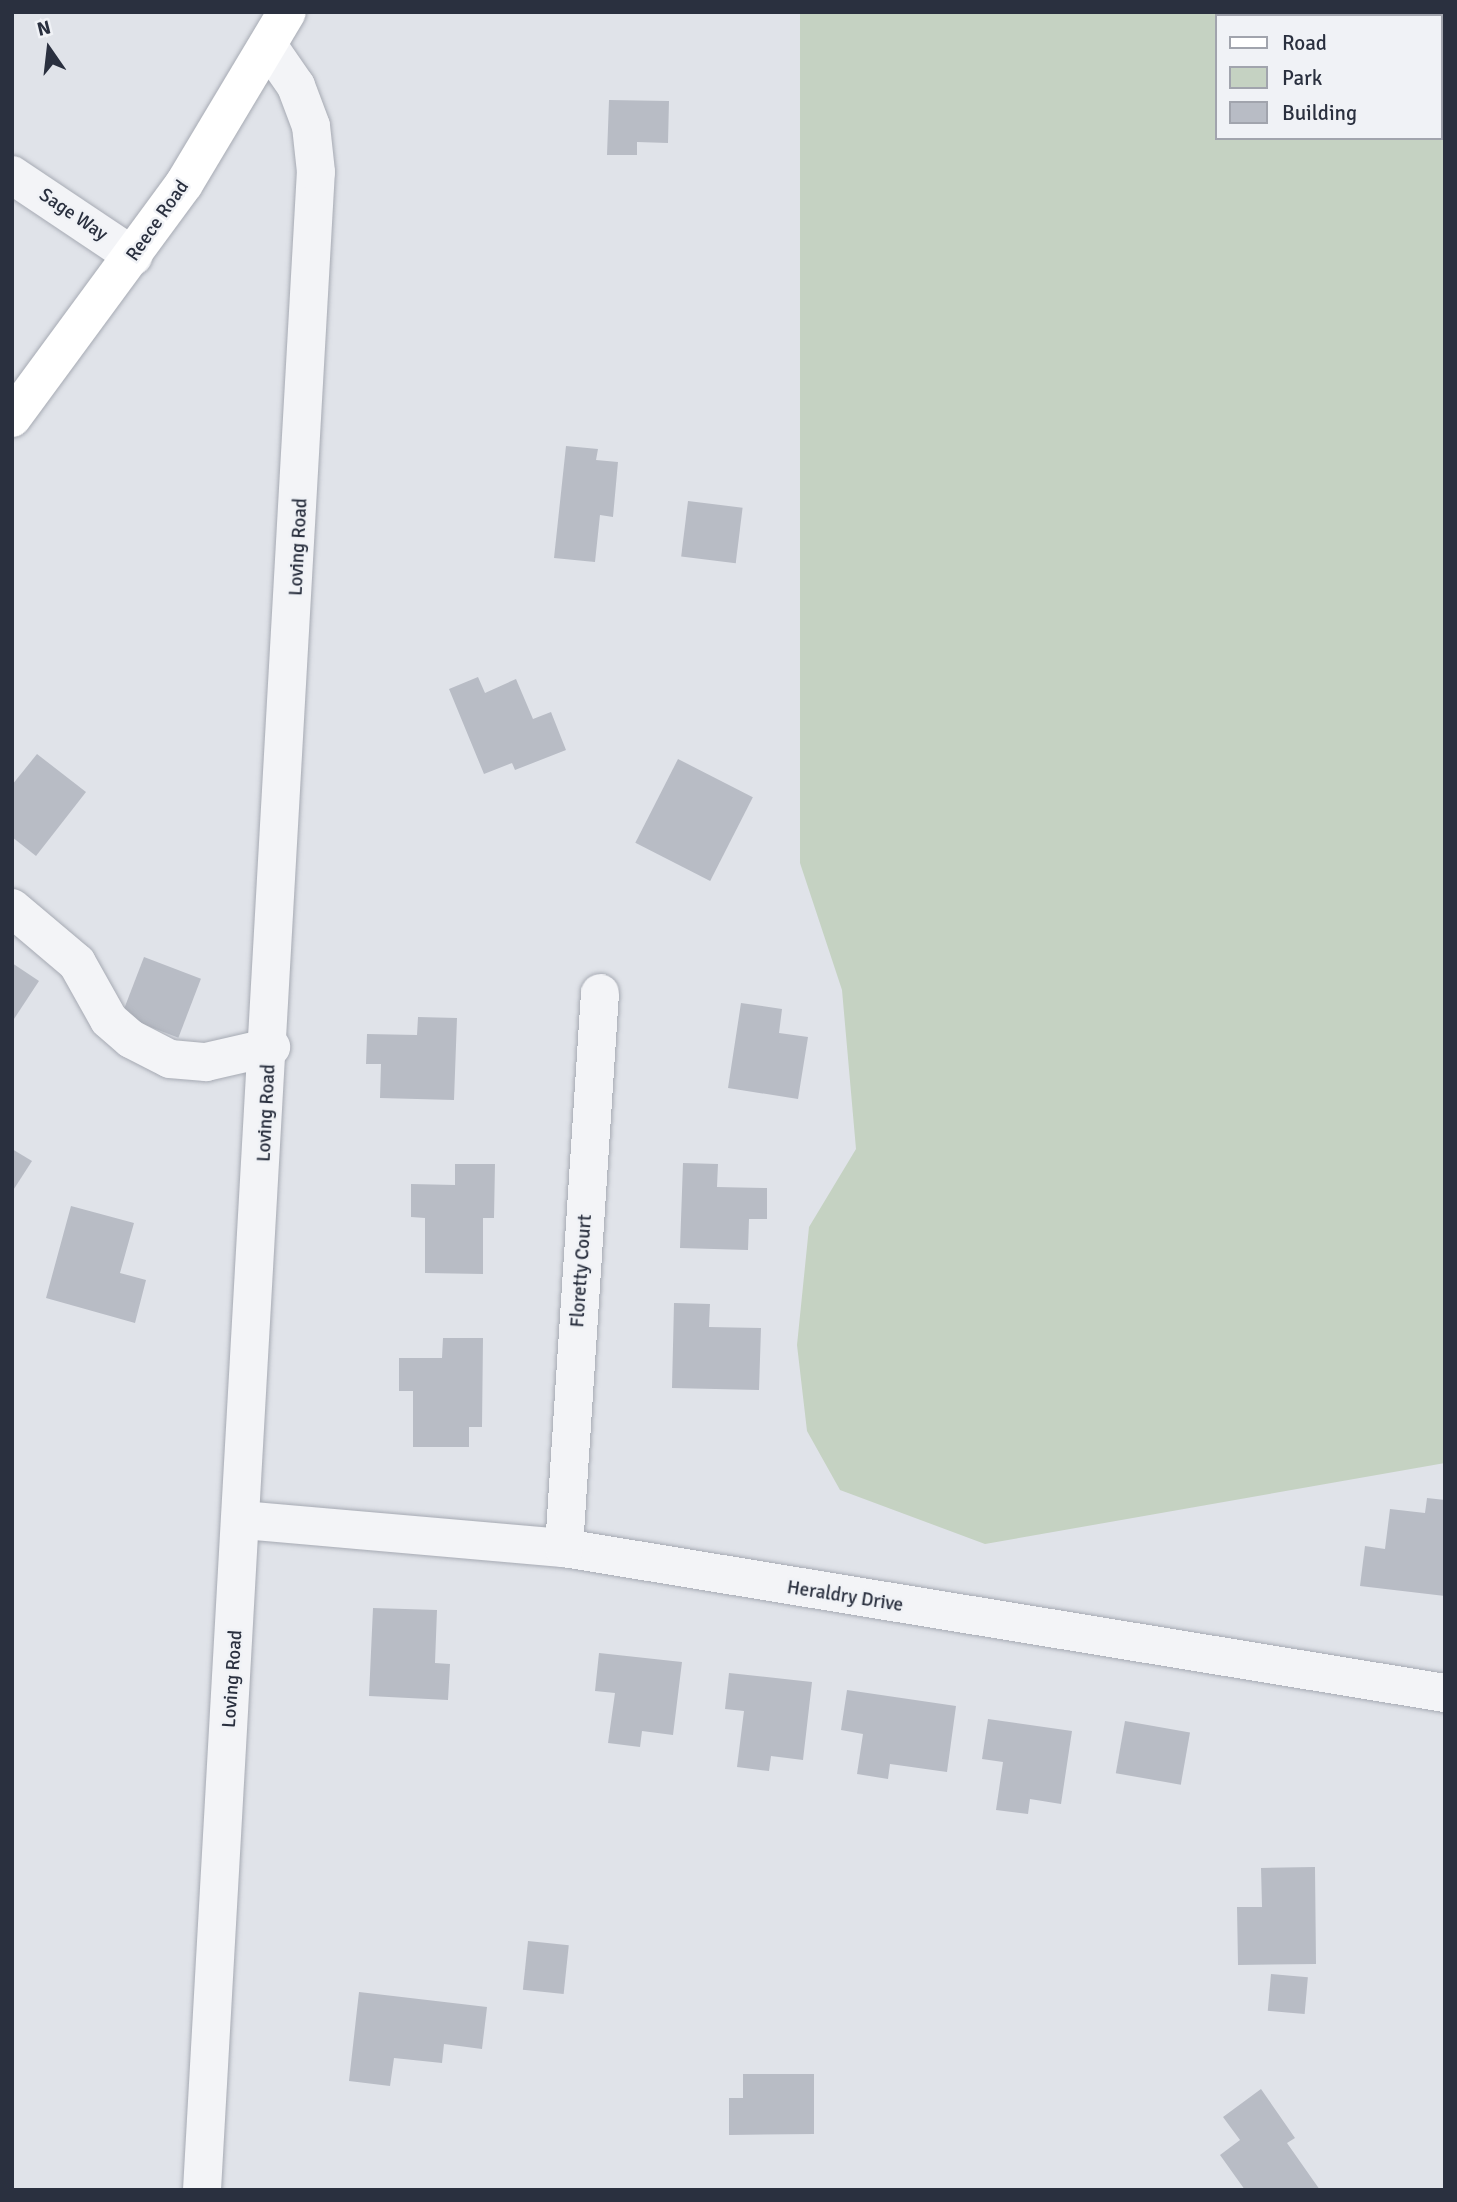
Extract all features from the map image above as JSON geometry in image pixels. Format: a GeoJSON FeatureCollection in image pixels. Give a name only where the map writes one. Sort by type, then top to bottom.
{"type":"FeatureCollection","features":[{"type":"Feature","properties":{"kind":"main road","name":"Reece Road"},"geometry":{"type":"LineString","coordinates":[[12,418],[133,256],[269,47],[287,12]]}},
{"type":"Feature","properties":{"kind":"street","name":"Loving Road"},"geometry":{"type":"LineString","coordinates":[[202,2190],[271,1046],[316,172],[310,126],[296,86],[269,47]]}},
{"type":"Feature","properties":{"kind":"street","name":"Sage Way"},"geometry":{"type":"LineString","coordinates":[[12,175],[133,256]]}},
{"type":"Feature","properties":{"kind":"street"},"geometry":{"type":"LineString","coordinates":[[12,908],[77,963],[108,1020],[131,1040],[170,1059],[206,1062],[271,1046]]}},
{"type":"Feature","properties":{"kind":"street","name":"Floretty Court"},"geometry":{"type":"LineString","coordinates":[[564,1548],[600,993]]}},
{"type":"Feature","properties":{"kind":"street","name":"Heraldry Drive"},"geometry":{"type":"LineString","coordinates":[[243,1520],[564,1548],[1445,1693]]}},
{"type":"Feature","properties":{"kind":"green space"},"geometry":{"type":"Polygon","coordinates":[[[800,12],[1445,12],[1445,1463],[985,1544],[840,1490],[807,1431],[797,1345],[809,1227],[856,1149],[842,990],[800,863],[800,12]]]}},
{"type":"Feature","properties":{"kind":"building"},"geometry":{"type":"Polygon","coordinates":[[[609,100],[669,101],[668,143],[637,142],[637,155],[607,155],[609,100]]]}},
{"type":"Feature","properties":{"kind":"building"},"geometry":{"type":"Polygon","coordinates":[[[566,446],[598,449],[596,460],[618,462],[613,517],[600,515],[595,562],[554,558],[566,446]]]}},
{"type":"Feature","properties":{"kind":"building"},"geometry":{"type":"Polygon","coordinates":[[[688,501],[743,508],[736,563],[681,557],[688,501]]]}},
{"type":"Feature","properties":{"kind":"building"},"geometry":{"type":"Polygon","coordinates":[[[478,677],[485,693],[516,679],[533,719],[551,712],[566,750],[515,770],[512,763],[484,774],[449,689],[478,677]]]}},
{"type":"Feature","properties":{"kind":"building"},"geometry":{"type":"Polygon","coordinates":[[[37,754],[86,792],[36,856],[12,837],[12,785],[37,754]]]}},
{"type":"Feature","properties":{"kind":"building"},"geometry":{"type":"Polygon","coordinates":[[[678,759],[753,797],[710,881],[635,843],[678,759]]]}},
{"type":"Feature","properties":{"kind":"building"},"geometry":{"type":"Polygon","coordinates":[[[144,957],[201,979],[178,1038],[121,1016],[144,957]]]}},
{"type":"Feature","properties":{"kind":"building"},"geometry":{"type":"Polygon","coordinates":[[[12,963],[39,981],[12,1022],[12,963]]]}},
{"type":"Feature","properties":{"kind":"building"},"geometry":{"type":"Polygon","coordinates":[[[741,1003],[782,1009],[779,1033],[808,1037],[798,1099],[728,1088],[741,1003]]]}},
{"type":"Feature","properties":{"kind":"building"},"geometry":{"type":"Polygon","coordinates":[[[418,1017],[457,1018],[454,1100],[380,1098],[381,1064],[366,1064],[367,1034],[417,1035],[418,1017]]]}},
{"type":"Feature","properties":{"kind":"building"},"geometry":{"type":"Polygon","coordinates":[[[12,1149],[32,1161],[12,1192],[12,1149]]]}},
{"type":"Feature","properties":{"kind":"building"},"geometry":{"type":"Polygon","coordinates":[[[683,1163],[718,1164],[717,1187],[767,1188],[767,1219],[749,1219],[748,1250],[680,1248],[683,1163]]]}},
{"type":"Feature","properties":{"kind":"building"},"geometry":{"type":"Polygon","coordinates":[[[455,1164],[495,1164],[494,1218],[483,1218],[483,1274],[425,1273],[425,1218],[411,1217],[411,1184],[455,1185],[455,1164]]]}},
{"type":"Feature","properties":{"kind":"building"},"geometry":{"type":"Polygon","coordinates":[[[71,1206],[134,1223],[120,1273],[146,1280],[135,1323],[46,1298],[71,1206]]]}},
{"type":"Feature","properties":{"kind":"building"},"geometry":{"type":"Polygon","coordinates":[[[674,1303],[710,1304],[709,1327],[761,1328],[759,1390],[672,1388],[674,1303]]]}},
{"type":"Feature","properties":{"kind":"building"},"geometry":{"type":"Polygon","coordinates":[[[443,1338],[483,1338],[482,1427],[469,1427],[469,1447],[413,1447],[413,1391],[399,1391],[399,1358],[442,1358],[443,1338]]]}},
{"type":"Feature","properties":{"kind":"building"},"geometry":{"type":"Polygon","coordinates":[[[1427,1498],[1445,1500],[1445,1596],[1360,1586],[1365,1546],[1385,1549],[1390,1509],[1425,1513],[1427,1498]]]}},
{"type":"Feature","properties":{"kind":"building"},"geometry":{"type":"Polygon","coordinates":[[[373,1608],[437,1610],[435,1663],[450,1664],[448,1700],[369,1696],[373,1608]]]}},
{"type":"Feature","properties":{"kind":"building"},"geometry":{"type":"Polygon","coordinates":[[[599,1653],[682,1662],[673,1735],[642,1731],[640,1747],[608,1743],[615,1693],[595,1691],[599,1653]]]}},
{"type":"Feature","properties":{"kind":"building"},"geometry":{"type":"Polygon","coordinates":[[[729,1673],[812,1682],[803,1760],[771,1756],[769,1771],[737,1767],[744,1711],[725,1709],[729,1673]]]}},
{"type":"Feature","properties":{"kind":"building"},"geometry":{"type":"Polygon","coordinates":[[[847,1690],[956,1706],[947,1772],[890,1764],[888,1779],[857,1774],[863,1734],[841,1730],[847,1690]]]}},
{"type":"Feature","properties":{"kind":"building"},"geometry":{"type":"Polygon","coordinates":[[[988,1719],[1072,1731],[1061,1804],[1030,1799],[1028,1814],[996,1810],[1003,1762],[982,1759],[988,1719]]]}},
{"type":"Feature","properties":{"kind":"building"},"geometry":{"type":"Polygon","coordinates":[[[1125,1721],[1190,1732],[1181,1785],[1116,1773],[1125,1721]]]}},
{"type":"Feature","properties":{"kind":"building"},"geometry":{"type":"Polygon","coordinates":[[[1315,1867],[1316,1964],[1238,1965],[1237,1907],[1262,1907],[1261,1868],[1315,1867]]]}},
{"type":"Feature","properties":{"kind":"building"},"geometry":{"type":"Polygon","coordinates":[[[528,1941],[569,1945],[564,1994],[523,1990],[528,1941]]]}},
{"type":"Feature","properties":{"kind":"building"},"geometry":{"type":"Polygon","coordinates":[[[1271,1974],[1308,1977],[1305,2014],[1268,2011],[1271,1974]]]}},
{"type":"Feature","properties":{"kind":"building"},"geometry":{"type":"Polygon","coordinates":[[[359,1992],[487,2007],[482,2049],[444,2044],[442,2063],[394,2058],[390,2086],[349,2081],[359,1992]]]}},
{"type":"Feature","properties":{"kind":"building"},"geometry":{"type":"Polygon","coordinates":[[[743,2074],[814,2074],[814,2134],[729,2135],[729,2098],[743,2098],[743,2074]]]}},
{"type":"Feature","properties":{"kind":"building"},"geometry":{"type":"Polygon","coordinates":[[[1261,2089],[1295,2138],[1287,2143],[1320,2190],[1245,2190],[1220,2155],[1240,2140],[1223,2117],[1261,2089]]]}}]}
